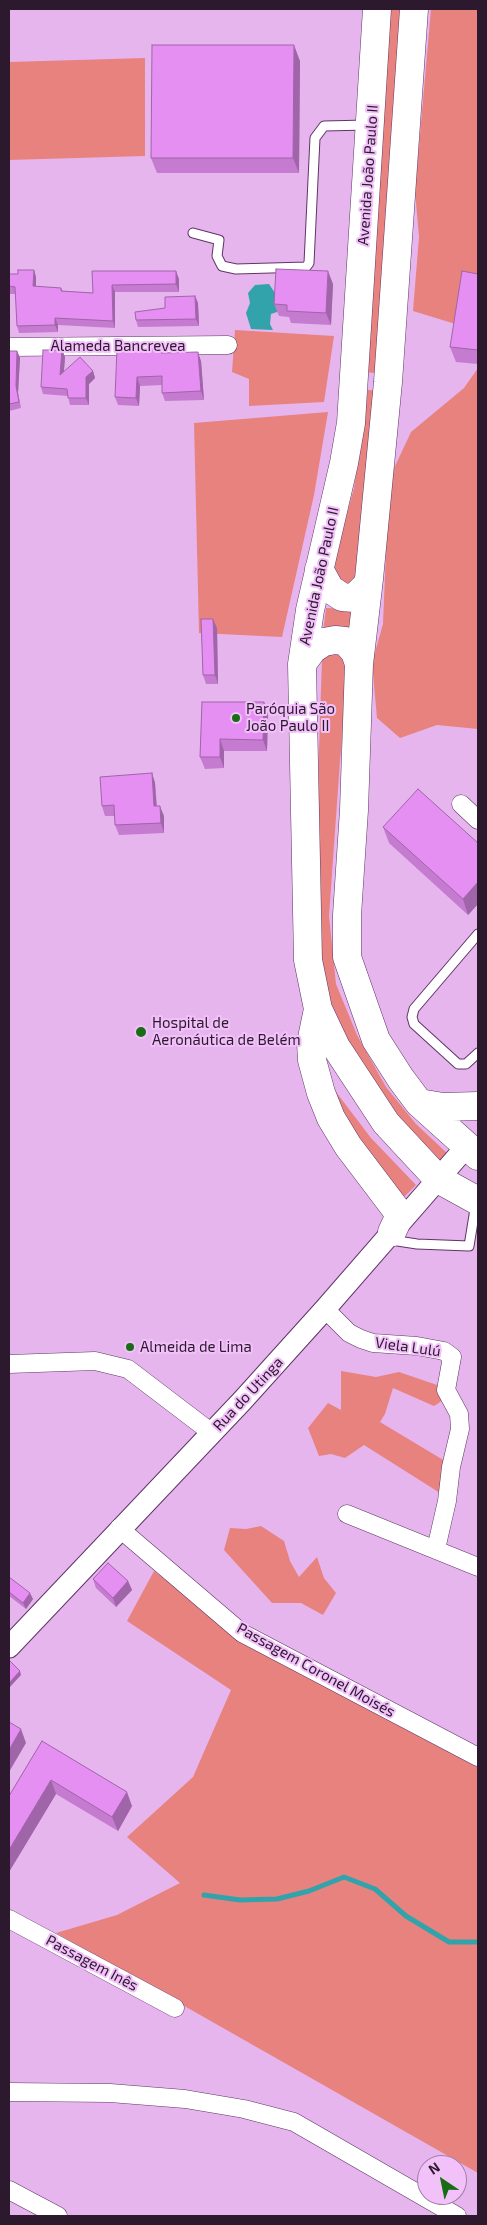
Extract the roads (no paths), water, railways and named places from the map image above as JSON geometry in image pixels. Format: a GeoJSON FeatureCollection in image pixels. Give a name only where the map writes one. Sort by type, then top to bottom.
{"type":"FeatureCollection","features":[{"type":"Feature","properties":{"kind":"main road","name":"Avenida João Paulo II"},"geometry":{"type":"LineString","coordinates":[[377,9],[351,423],[344,463],[310,610],[302,664],[308,960],[318,1009],[336,1046],[386,1123],[438,1179],[477,1200]]}},
{"type":"Feature","properties":{"kind":"main road"},"geometry":{"type":"LineString","coordinates":[[414,9],[388,382],[359,664],[354,810],[347,915],[348,957],[376,1040],[401,1079],[419,1103],[474,1146]]}},
{"type":"Feature","properties":{"kind":"main road"},"geometry":{"type":"LineString","coordinates":[[319,570],[330,589],[342,597],[354,598],[362,591],[369,579]]}},
{"type":"Feature","properties":{"kind":"main road"},"geometry":{"type":"LineString","coordinates":[[302,664],[313,649],[324,642],[335,640],[345,641],[355,652],[359,664]]}},
{"type":"Feature","properties":{"kind":"main road"},"geometry":{"type":"LineString","coordinates":[[318,1009],[311,1043],[312,1060],[321,1093],[331,1118],[348,1146],[368,1174],[388,1196],[398,1212],[398,1219],[389,1236]]}},
{"type":"Feature","properties":{"kind":"main road"},"geometry":{"type":"LineString","coordinates":[[419,1103],[443,1107],[478,1106]]}},
{"type":"Feature","properties":{"kind":"main road"},"geometry":{"type":"LineString","coordinates":[[388,1196],[408,1205],[417,1202]]}},
{"type":"Feature","properties":{"kind":"street","name":"Alameda Bancrevea"},"geometry":{"type":"LineString","coordinates":[[9,347],[228,345]]}},
{"type":"Feature","properties":{"kind":"street"},"geometry":{"type":"LineString","coordinates":[[462,804],[478,820]]}},
{"type":"Feature","properties":{"kind":"street","name":"Rua do Utinga"},"geometry":{"type":"LineString","coordinates":[[9,1647],[119,1528],[212,1433],[326,1309],[438,1179],[474,1146]]}},
{"type":"Feature","properties":{"kind":"street","name":"Viela Lulú"},"geometry":{"type":"LineString","coordinates":[[326,1309],[349,1333],[361,1339],[373,1343],[417,1346],[444,1351],[452,1357],[446,1390],[459,1414],[460,1430],[436,1549]]}},
{"type":"Feature","properties":{"kind":"street"},"geometry":{"type":"LineString","coordinates":[[9,1364],[95,1361],[128,1369],[212,1433]]}},
{"type":"Feature","properties":{"kind":"street"},"geometry":{"type":"LineString","coordinates":[[347,1514],[478,1567]]}},
{"type":"Feature","properties":{"kind":"street","name":"Passagem Coronel Moisés"},"geometry":{"type":"LineString","coordinates":[[119,1528],[242,1632],[478,1757]]}},
{"type":"Feature","properties":{"kind":"street","name":"Passagem Inês"},"geometry":{"type":"LineString","coordinates":[[9,1919],[175,2008]]}},
{"type":"Feature","properties":{"kind":"street"},"geometry":{"type":"LineString","coordinates":[[9,2092],[110,2093],[185,2098],[244,2109],[294,2122],[457,2216]]}},
{"type":"Feature","properties":{"kind":"street"},"geometry":{"type":"LineString","coordinates":[[9,2190],[58,2216]]}},
{"type":"Feature","properties":{"kind":"lane"},"geometry":{"type":"LineString","coordinates":[[193,233],[219,240],[217,256],[222,266],[236,269],[306,267],[309,263],[315,138],[324,126],[371,125]]}},
{"type":"Feature","properties":{"kind":"lane"},"geometry":{"type":"LineString","coordinates":[[478,934],[414,1009],[412,1017],[414,1024],[458,1064],[466,1064],[478,1053]]}},
{"type":"Feature","properties":{"kind":"lane"},"geometry":{"type":"LineString","coordinates":[[389,1236],[417,1244],[469,1246],[477,1200]]}},
{"type":"Feature","properties":{"kind":"waterway"},"geometry":{"type":"LineString","coordinates":[[204,1895],[240,1900],[277,1899],[309,1891],[344,1877],[375,1889],[406,1916],[449,1942],[478,1942]]}},
{"type":"Feature","properties":{"kind":"place","name":"Paróquia São João Paulo II"},"geometry":{"type":"Point","coordinates":[236,718]}},
{"type":"Feature","properties":{"kind":"place","name":"Hospital de Aeronáutica de Belém"},"geometry":{"type":"Point","coordinates":[141,1032]}},
{"type":"Feature","properties":{"kind":"place","name":"Almeida de Lima"},"geometry":{"type":"Point","coordinates":[130,1347]}}]}
